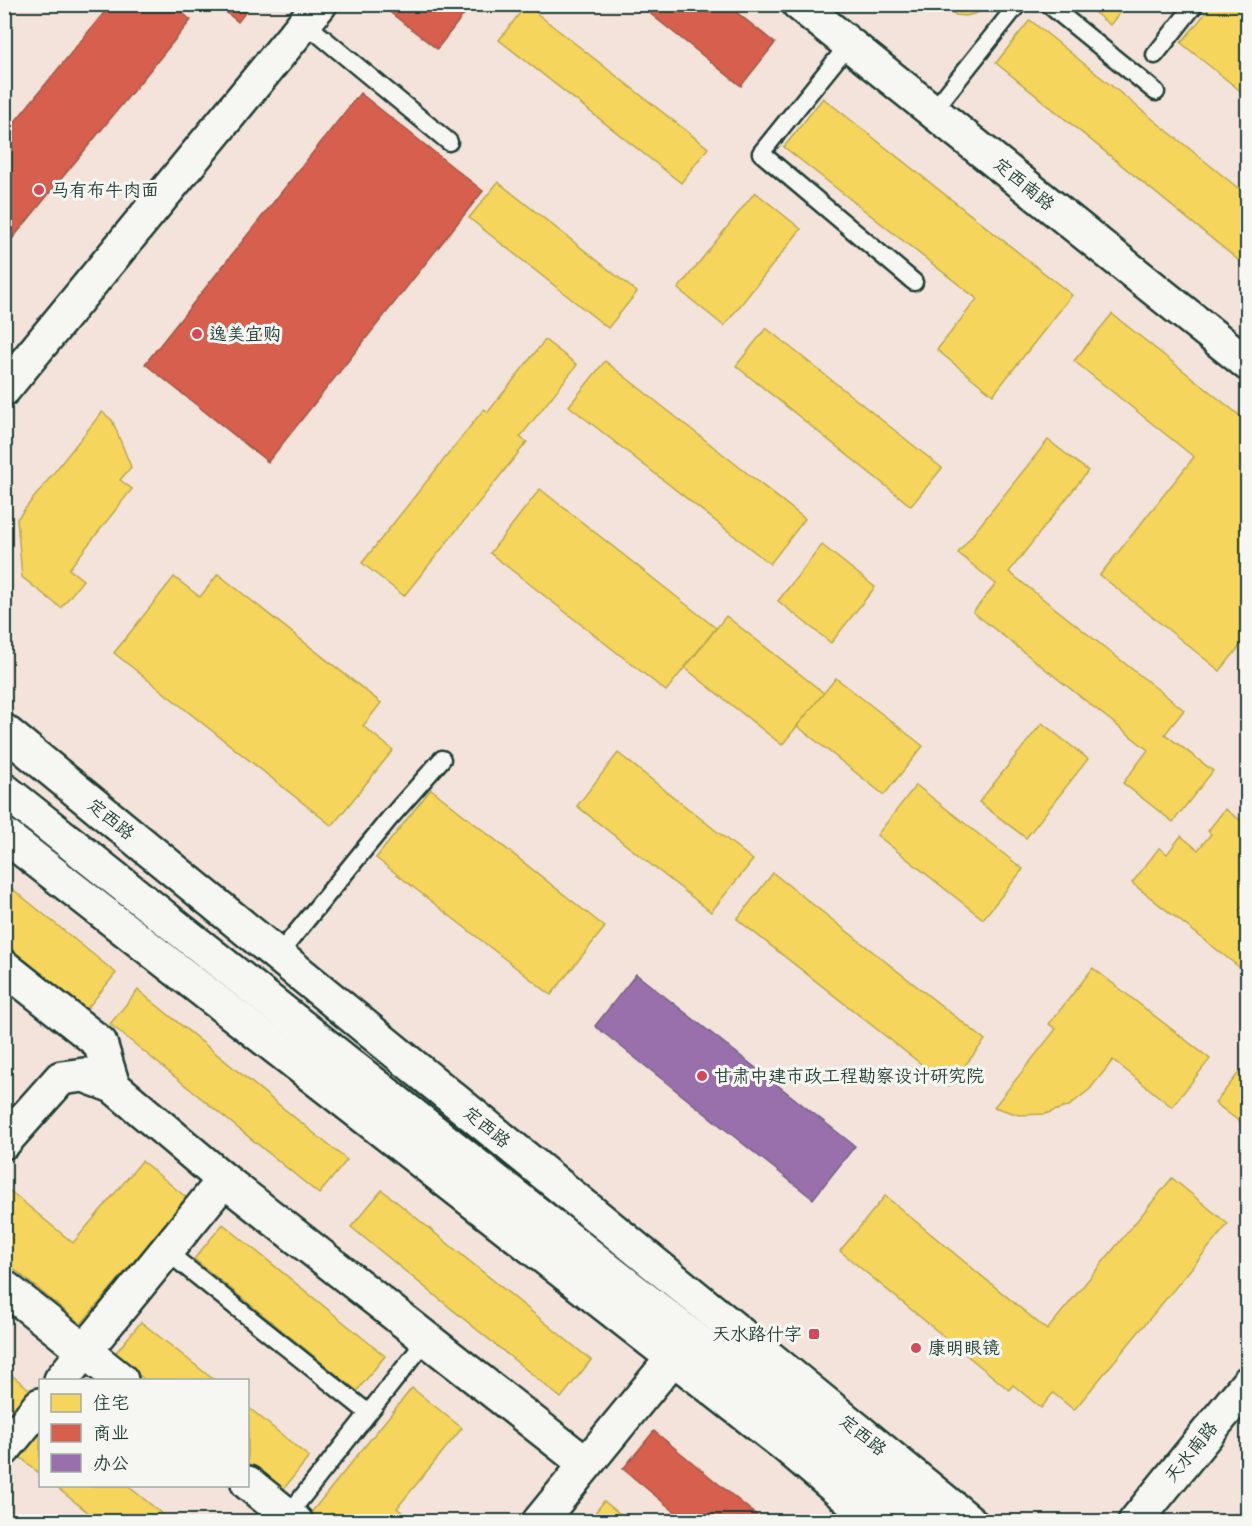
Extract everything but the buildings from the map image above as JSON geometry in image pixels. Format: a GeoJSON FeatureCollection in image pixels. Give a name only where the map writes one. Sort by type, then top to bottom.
{"type":"FeatureCollection","features":[{"type":"Feature","properties":{"kind":"street","name":"定西南路"},"geometry":{"type":"LineString","coordinates":[[800,4],[1248,364]]}},
{"type":"Feature","properties":{"kind":"street"},"geometry":{"type":"LineString","coordinates":[[4,389],[312,14]]}},
{"type":"Feature","properties":{"kind":"street","name":"定西路"},"geometry":{"type":"LineString","coordinates":[[4,731],[970,1521]]}},
{"type":"Feature","properties":{"kind":"street","name":"定西路"},"geometry":{"type":"LineString","coordinates":[[4,790],[925,1521]]}},
{"type":"Feature","properties":{"kind":"street"},"geometry":{"type":"LineString","coordinates":[[4,835],[786,1446],[876,1521]]}},
{"type":"Feature","properties":{"kind":"street"},"geometry":{"type":"LineString","coordinates":[[4,967],[100,1043],[113,1086]]}},
{"type":"Feature","properties":{"kind":"street"},"geometry":{"type":"LineString","coordinates":[[4,1142],[61,1078],[84,1075],[113,1086],[224,1180],[586,1464]]}},
{"type":"Feature","properties":{"kind":"street"},"geometry":{"type":"LineString","coordinates":[[62,1379],[224,1180]]}},
{"type":"Feature","properties":{"kind":"street"},"geometry":{"type":"LineString","coordinates":[[4,1287],[120,1379]]}},
{"type":"Feature","properties":{"kind":"street"},"geometry":{"type":"LineString","coordinates":[[539,1521],[673,1358]]}},
{"type":"Feature","properties":{"kind":"street","name":"天水南路"},"geometry":{"type":"LineString","coordinates":[[1135,1521],[1248,1383]]}},
{"type":"Feature","properties":{"kind":"street"},"geometry":{"type":"LineString","coordinates":[[7,1442],[39,1406]]}},
{"type":"Feature","properties":{"kind":"street"},"geometry":{"type":"LineString","coordinates":[[249,1484],[292,1518]]}},
{"type":"Feature","properties":{"kind":"lane"},"geometry":{"type":"LineString","coordinates":[[933,111],[1018,4]]}},
{"type":"Feature","properties":{"kind":"lane"},"geometry":{"type":"LineString","coordinates":[[1048,4],[1156,92]]}},
{"type":"Feature","properties":{"kind":"lane"},"geometry":{"type":"LineString","coordinates":[[1155,55],[1195,4]]}},
{"type":"Feature","properties":{"kind":"lane"},"geometry":{"type":"LineString","coordinates":[[312,14],[449,142]]}},
{"type":"Feature","properties":{"kind":"lane"},"geometry":{"type":"LineString","coordinates":[[849,44],[761,153],[914,282]]}},
{"type":"Feature","properties":{"kind":"lane"},"geometry":{"type":"LineString","coordinates":[[278,955],[389,819],[442,759]]}},
{"type":"Feature","properties":{"kind":"lane"},"geometry":{"type":"LineString","coordinates":[[166,1251],[368,1412]]}},
{"type":"Feature","properties":{"kind":"lane"},"geometry":{"type":"LineString","coordinates":[[292,1518],[368,1412],[427,1339]]}},
{"type":"Feature","properties":{"kind":"place","name":"马有布牛肉面"},"geometry":{"type":"Point","coordinates":[39,190]}},
{"type":"Feature","properties":{"kind":"place","name":"逸美宜购"},"geometry":{"type":"Point","coordinates":[197,334]}},
{"type":"Feature","properties":{"kind":"place","name":"甘肃中建市政工程勘察设计研究院"},"geometry":{"type":"Point","coordinates":[702,1076]}},
{"type":"Feature","properties":{"kind":"place","name":"天水路什字"},"geometry":{"type":"Point","coordinates":[814,1334]}},
{"type":"Feature","properties":{"kind":"place","name":"康明眼镜"},"geometry":{"type":"Point","coordinates":[916,1348]}}]}
